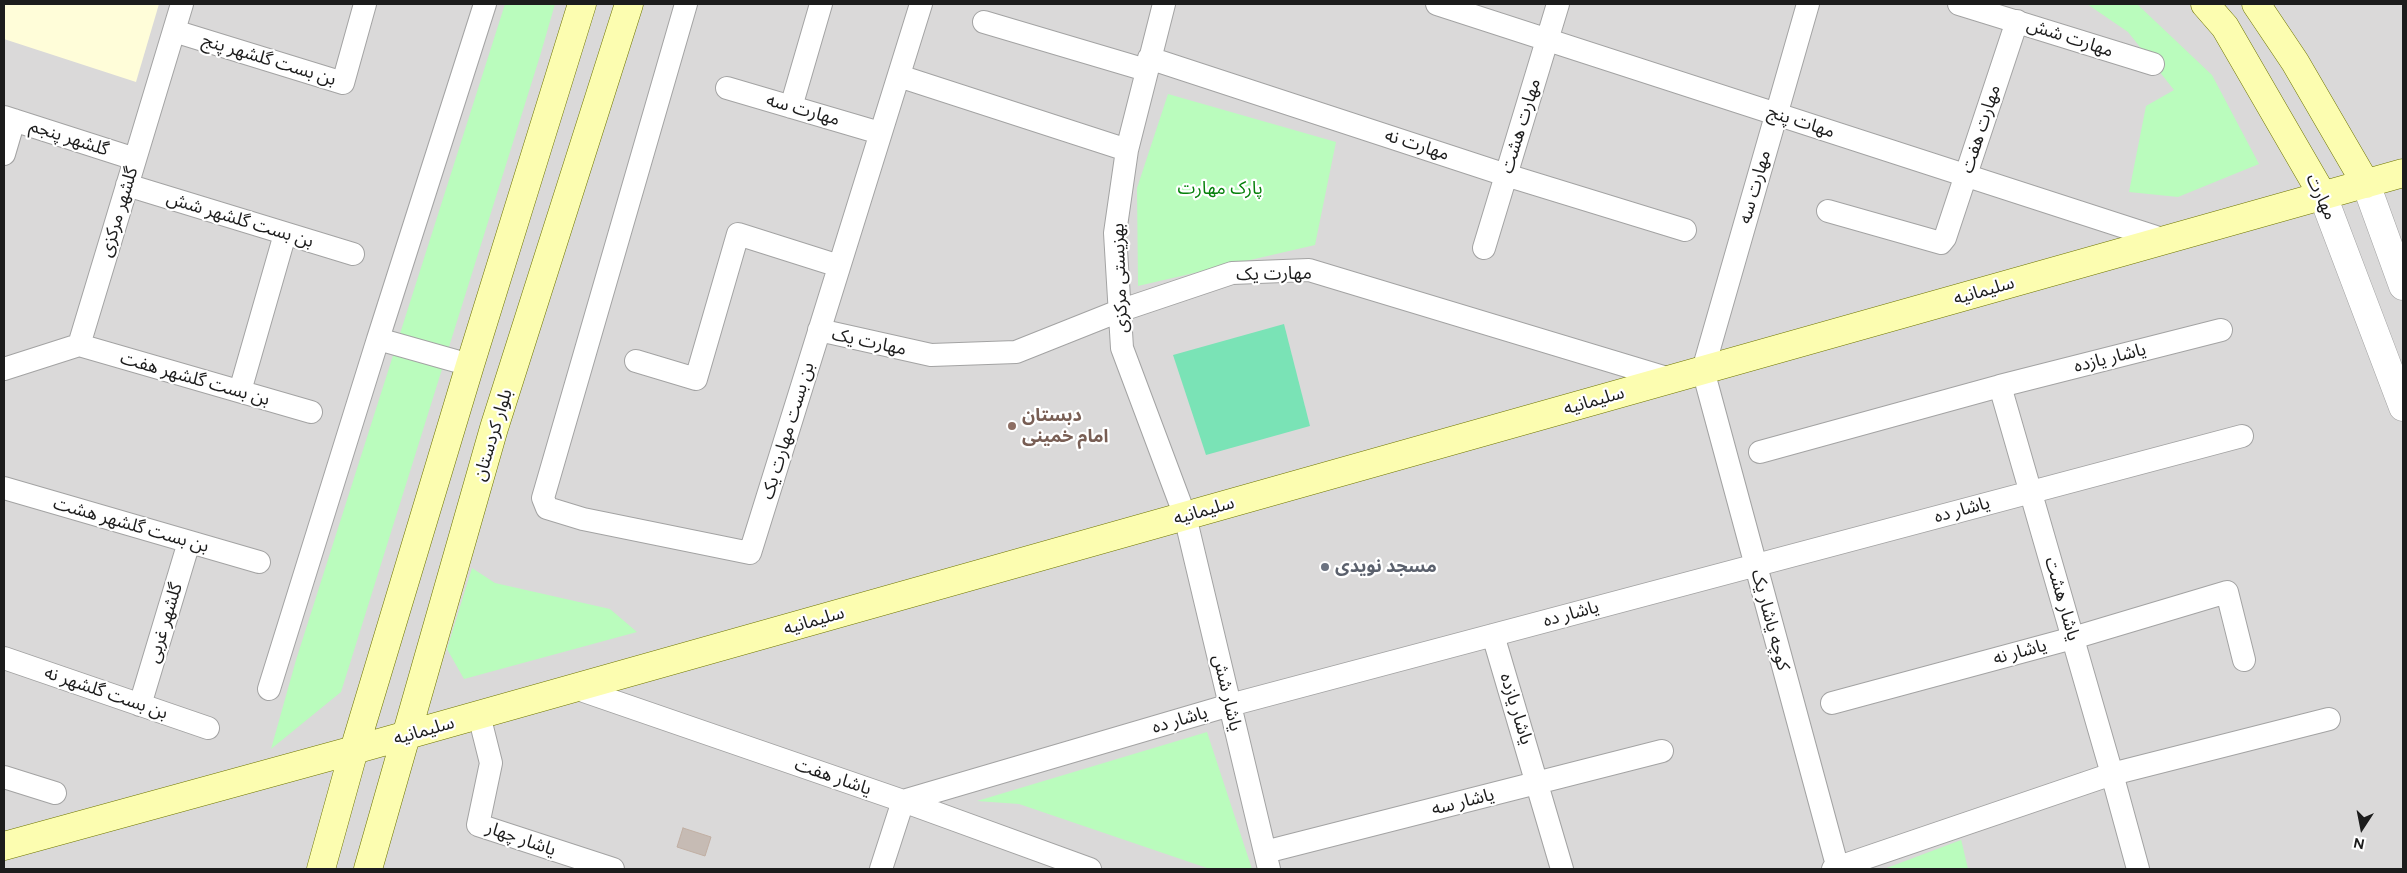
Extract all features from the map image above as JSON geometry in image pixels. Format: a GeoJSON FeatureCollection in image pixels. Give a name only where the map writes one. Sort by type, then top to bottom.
{"type":"FeatureCollection","features":[{"type":"Feature","properties":{"kind":"main road"},"geometry":{"type":"LineString","coordinates":[[321,869],[354,750],[470,365],[582,4]]}},
{"type":"Feature","properties":{"kind":"main road","name":"بلوار کردستان"},"geometry":{"type":"LineString","coordinates":[[368,869],[404,736],[494,428],[629,4]]}},
{"type":"Feature","properties":{"kind":"main road","name":"مهارت"},"geometry":{"type":"LineString","coordinates":[[2205,4],[2225,27],[2323,196]]}},
{"type":"Feature","properties":{"kind":"main road"},"geometry":{"type":"LineString","coordinates":[[2256,4],[2295,62],[2366,184]]}},
{"type":"Feature","properties":{"kind":"main road","name":"سلیمانیه"},"geometry":{"type":"LineString","coordinates":[[4,846],[479,715],[2403,173]]}},
{"type":"Feature","properties":{"kind":"street","name":"گلشهر مرکزی"},"geometry":{"type":"LineString","coordinates":[[79,345],[182,4]]}},
{"type":"Feature","properties":{"kind":"street","name":"بن بست گلشهر پنج"},"geometry":{"type":"LineString","coordinates":[[174,31],[343,83],[365,4]]}},
{"type":"Feature","properties":{"kind":"street"},"geometry":{"type":"LineString","coordinates":[[269,690],[378,339],[486,4]]}},
{"type":"Feature","properties":{"kind":"street","name":"بن بست مهارت یک"},"geometry":{"type":"LineString","coordinates":[[686,4],[543,498],[547,508],[583,519],[750,552],[921,4]]}},
{"type":"Feature","properties":{"kind":"street"},"geometry":{"type":"LineString","coordinates":[[791,107],[821,4]]}},
{"type":"Feature","properties":{"kind":"street","name":"بهزیستی مرکزی"},"geometry":{"type":"LineString","coordinates":[[1164,4],[1147,64],[1127,150],[1115,233],[1122,348],[1185,516]]}},
{"type":"Feature","properties":{"kind":"street","name":"مهات پنج"},"geometry":{"type":"LineString","coordinates":[[1436,4],[1966,174],[2165,240]]}},
{"type":"Feature","properties":{"kind":"street","name":"مهارت هشت"},"geometry":{"type":"LineString","coordinates":[[1484,248],[1558,4]]}},
{"type":"Feature","properties":{"kind":"street","name":"مهارت سه"},"geometry":{"type":"LineString","coordinates":[[1703,370],[1808,4]]}},
{"type":"Feature","properties":{"kind":"street","name":"مهارت شش"},"geometry":{"type":"LineString","coordinates":[[1959,4],[2153,64]]}},
{"type":"Feature","properties":{"kind":"street","name":"مهارت هفت"},"geometry":{"type":"LineString","coordinates":[[1828,212],[1935,243],[1941,243],[1945,238],[2016,21]]}},
{"type":"Feature","properties":{"kind":"street","name":"مهارت نه"},"geometry":{"type":"LineString","coordinates":[[984,22],[1147,64],[1685,230]]}},
{"type":"Feature","properties":{"kind":"street"},"geometry":{"type":"LineString","coordinates":[[899,76],[1127,150]]}},
{"type":"Feature","properties":{"kind":"street","name":"مهارت سه"},"geometry":{"type":"LineString","coordinates":[[727,88],[880,133]]}},
{"type":"Feature","properties":{"kind":"street"},"geometry":{"type":"LineString","coordinates":[[4,154],[9,118]]}},
{"type":"Feature","properties":{"kind":"street","name":"گلشهر پنجم"},"geometry":{"type":"LineString","coordinates":[[9,118],[135,159]]}},
{"type":"Feature","properties":{"kind":"street"},"geometry":{"type":"LineString","coordinates":[[2366,184],[2403,286]]}},
{"type":"Feature","properties":{"kind":"street","name":"بن بست گلشهر شش"},"geometry":{"type":"LineString","coordinates":[[127,185],[353,254]]}},
{"type":"Feature","properties":{"kind":"street","name":"مهارت"},"geometry":{"type":"LineString","coordinates":[[2323,196],[2403,407]]}},
{"type":"Feature","properties":{"kind":"street"},"geometry":{"type":"LineString","coordinates":[[240,391],[285,234]]}},
{"type":"Feature","properties":{"kind":"street"},"geometry":{"type":"LineString","coordinates":[[636,360],[696,379],[738,234],[839,266]]}},
{"type":"Feature","properties":{"kind":"street","name":"مهارت یک"},"geometry":{"type":"LineString","coordinates":[[819,330],[931,355],[1016,352],[1120,311],[1232,273],[1309,270],[1670,380]]}},
{"type":"Feature","properties":{"kind":"street","name":"یاشار یازده"},"geometry":{"type":"LineString","coordinates":[[2000,386],[2221,330]]}},
{"type":"Feature","properties":{"kind":"street"},"geometry":{"type":"LineString","coordinates":[[378,339],[470,365]]}},
{"type":"Feature","properties":{"kind":"street"},"geometry":{"type":"LineString","coordinates":[[4,369],[79,345]]}},
{"type":"Feature","properties":{"kind":"street","name":"بن بست گلشهر هفت"},"geometry":{"type":"LineString","coordinates":[[79,345],[311,412]]}},
{"type":"Feature","properties":{"kind":"street","name":"کوچه یاشار یک"},"geometry":{"type":"LineString","coordinates":[[1703,370],[1836,869]]}},
{"type":"Feature","properties":{"kind":"street"},"geometry":{"type":"LineString","coordinates":[[1760,452],[2000,386]]}},
{"type":"Feature","properties":{"kind":"street","name":"یاشار هشت"},"geometry":{"type":"LineString","coordinates":[[2000,386],[2112,774]]}},
{"type":"Feature","properties":{"kind":"street","name":"یاشار ده"},"geometry":{"type":"LineString","coordinates":[[903,801],[1230,705],[2242,436]]}},
{"type":"Feature","properties":{"kind":"street","name":"بن بست گلشهر هشت"},"geometry":{"type":"LineString","coordinates":[[4,488],[259,562]]}},
{"type":"Feature","properties":{"kind":"street","name":"یاشار شش"},"geometry":{"type":"LineString","coordinates":[[1185,516],[1267,861]]}},
{"type":"Feature","properties":{"kind":"street","name":"گلشهر غربی"},"geometry":{"type":"LineString","coordinates":[[140,704],[189,542]]}},
{"type":"Feature","properties":{"kind":"street","name":"یاشار نه"},"geometry":{"type":"LineString","coordinates":[[1832,703],[2073,638],[2226,592],[2244,660]]}},
{"type":"Feature","properties":{"kind":"street","name":"یاشار یازده"},"geometry":{"type":"LineString","coordinates":[[1493,635],[1562,869]]}},
{"type":"Feature","properties":{"kind":"street","name":"بن بست گلشهر نه"},"geometry":{"type":"LineString","coordinates":[[4,658],[208,728]]}},
{"type":"Feature","properties":{"kind":"street","name":"یاشار هفت"},"geometry":{"type":"LineString","coordinates":[[575,688],[903,801],[1090,869]]}},
{"type":"Feature","properties":{"kind":"street","name":"یاشار چهار"},"geometry":{"type":"LineString","coordinates":[[479,715],[491,764],[478,825],[613,869]]}},
{"type":"Feature","properties":{"kind":"street"},"geometry":{"type":"LineString","coordinates":[[1836,869],[2112,774],[2329,720]]}},
{"type":"Feature","properties":{"kind":"street","name":"یاشار سه"},"geometry":{"type":"LineString","coordinates":[[1267,861],[1538,783],[1662,751]]}},
{"type":"Feature","properties":{"kind":"street"},"geometry":{"type":"LineString","coordinates":[[2112,774],[2138,869]]}},
{"type":"Feature","properties":{"kind":"street"},"geometry":{"type":"LineString","coordinates":[[4,777],[55,793]]}},
{"type":"Feature","properties":{"kind":"street"},"geometry":{"type":"LineString","coordinates":[[881,869],[903,801]]}},
{"type":"Feature","properties":{"kind":"shaded area"},"geometry":{"type":"Polygon","coordinates":[[[4,4],[2403,4],[2403,869],[4,869],[4,4]]]}},
{"type":"Feature","properties":{"kind":"shaded area"},"geometry":{"type":"Polygon","coordinates":[[[4,4],[159,4],[136,82],[4,39],[4,4]]]}},
{"type":"Feature","properties":{"kind":"green space"},"geometry":{"type":"Polygon","coordinates":[[[505,4],[555,4],[341,692],[271,749],[296,660],[505,4]]]}},
{"type":"Feature","properties":{"kind":"green space"},"geometry":{"type":"Polygon","coordinates":[[[2087,4],[2137,4],[2212,75],[2259,164],[2178,197],[2129,192],[2146,106],[2174,90],[2128,32],[2087,4]]]}},
{"type":"Feature","properties":{"kind":"green space","name":"پارک مهارت"},"geometry":{"type":"Polygon","coordinates":[[[1168,94],[1336,142],[1315,245],[1138,286],[1137,188],[1168,94]]]}},
{"type":"Feature","properties":{"kind":"green space"},"geometry":{"type":"Polygon","coordinates":[[[1284,324],[1310,426],[1206,455],[1173,355],[1284,324]]]}},
{"type":"Feature","properties":{"kind":"green space"},"geometry":{"type":"Polygon","coordinates":[[[472,568],[495,583],[610,609],[637,632],[464,679],[447,649],[472,568]]]}},
{"type":"Feature","properties":{"kind":"green space"},"geometry":{"type":"Polygon","coordinates":[[[1207,732],[1252,869],[1210,869],[1019,804],[977,801],[1207,732]]]}},
{"type":"Feature","properties":{"kind":"green space"},"geometry":{"type":"Polygon","coordinates":[[[1961,840],[1968,869],[1884,869],[1961,840]]]}},
{"type":"Feature","properties":{"kind":"building"},"geometry":{"type":"Polygon","coordinates":[[[683,828],[711,837],[705,856],[677,847],[683,828]]]}},
{"type":"Feature","properties":{"kind":"place","name":"دبستان امام خمینی"},"geometry":{"type":"Point","coordinates":[1012,426]}},
{"type":"Feature","properties":{"kind":"place","name":"مسجد نویدی"},"geometry":{"type":"Point","coordinates":[1325,567]}}]}
